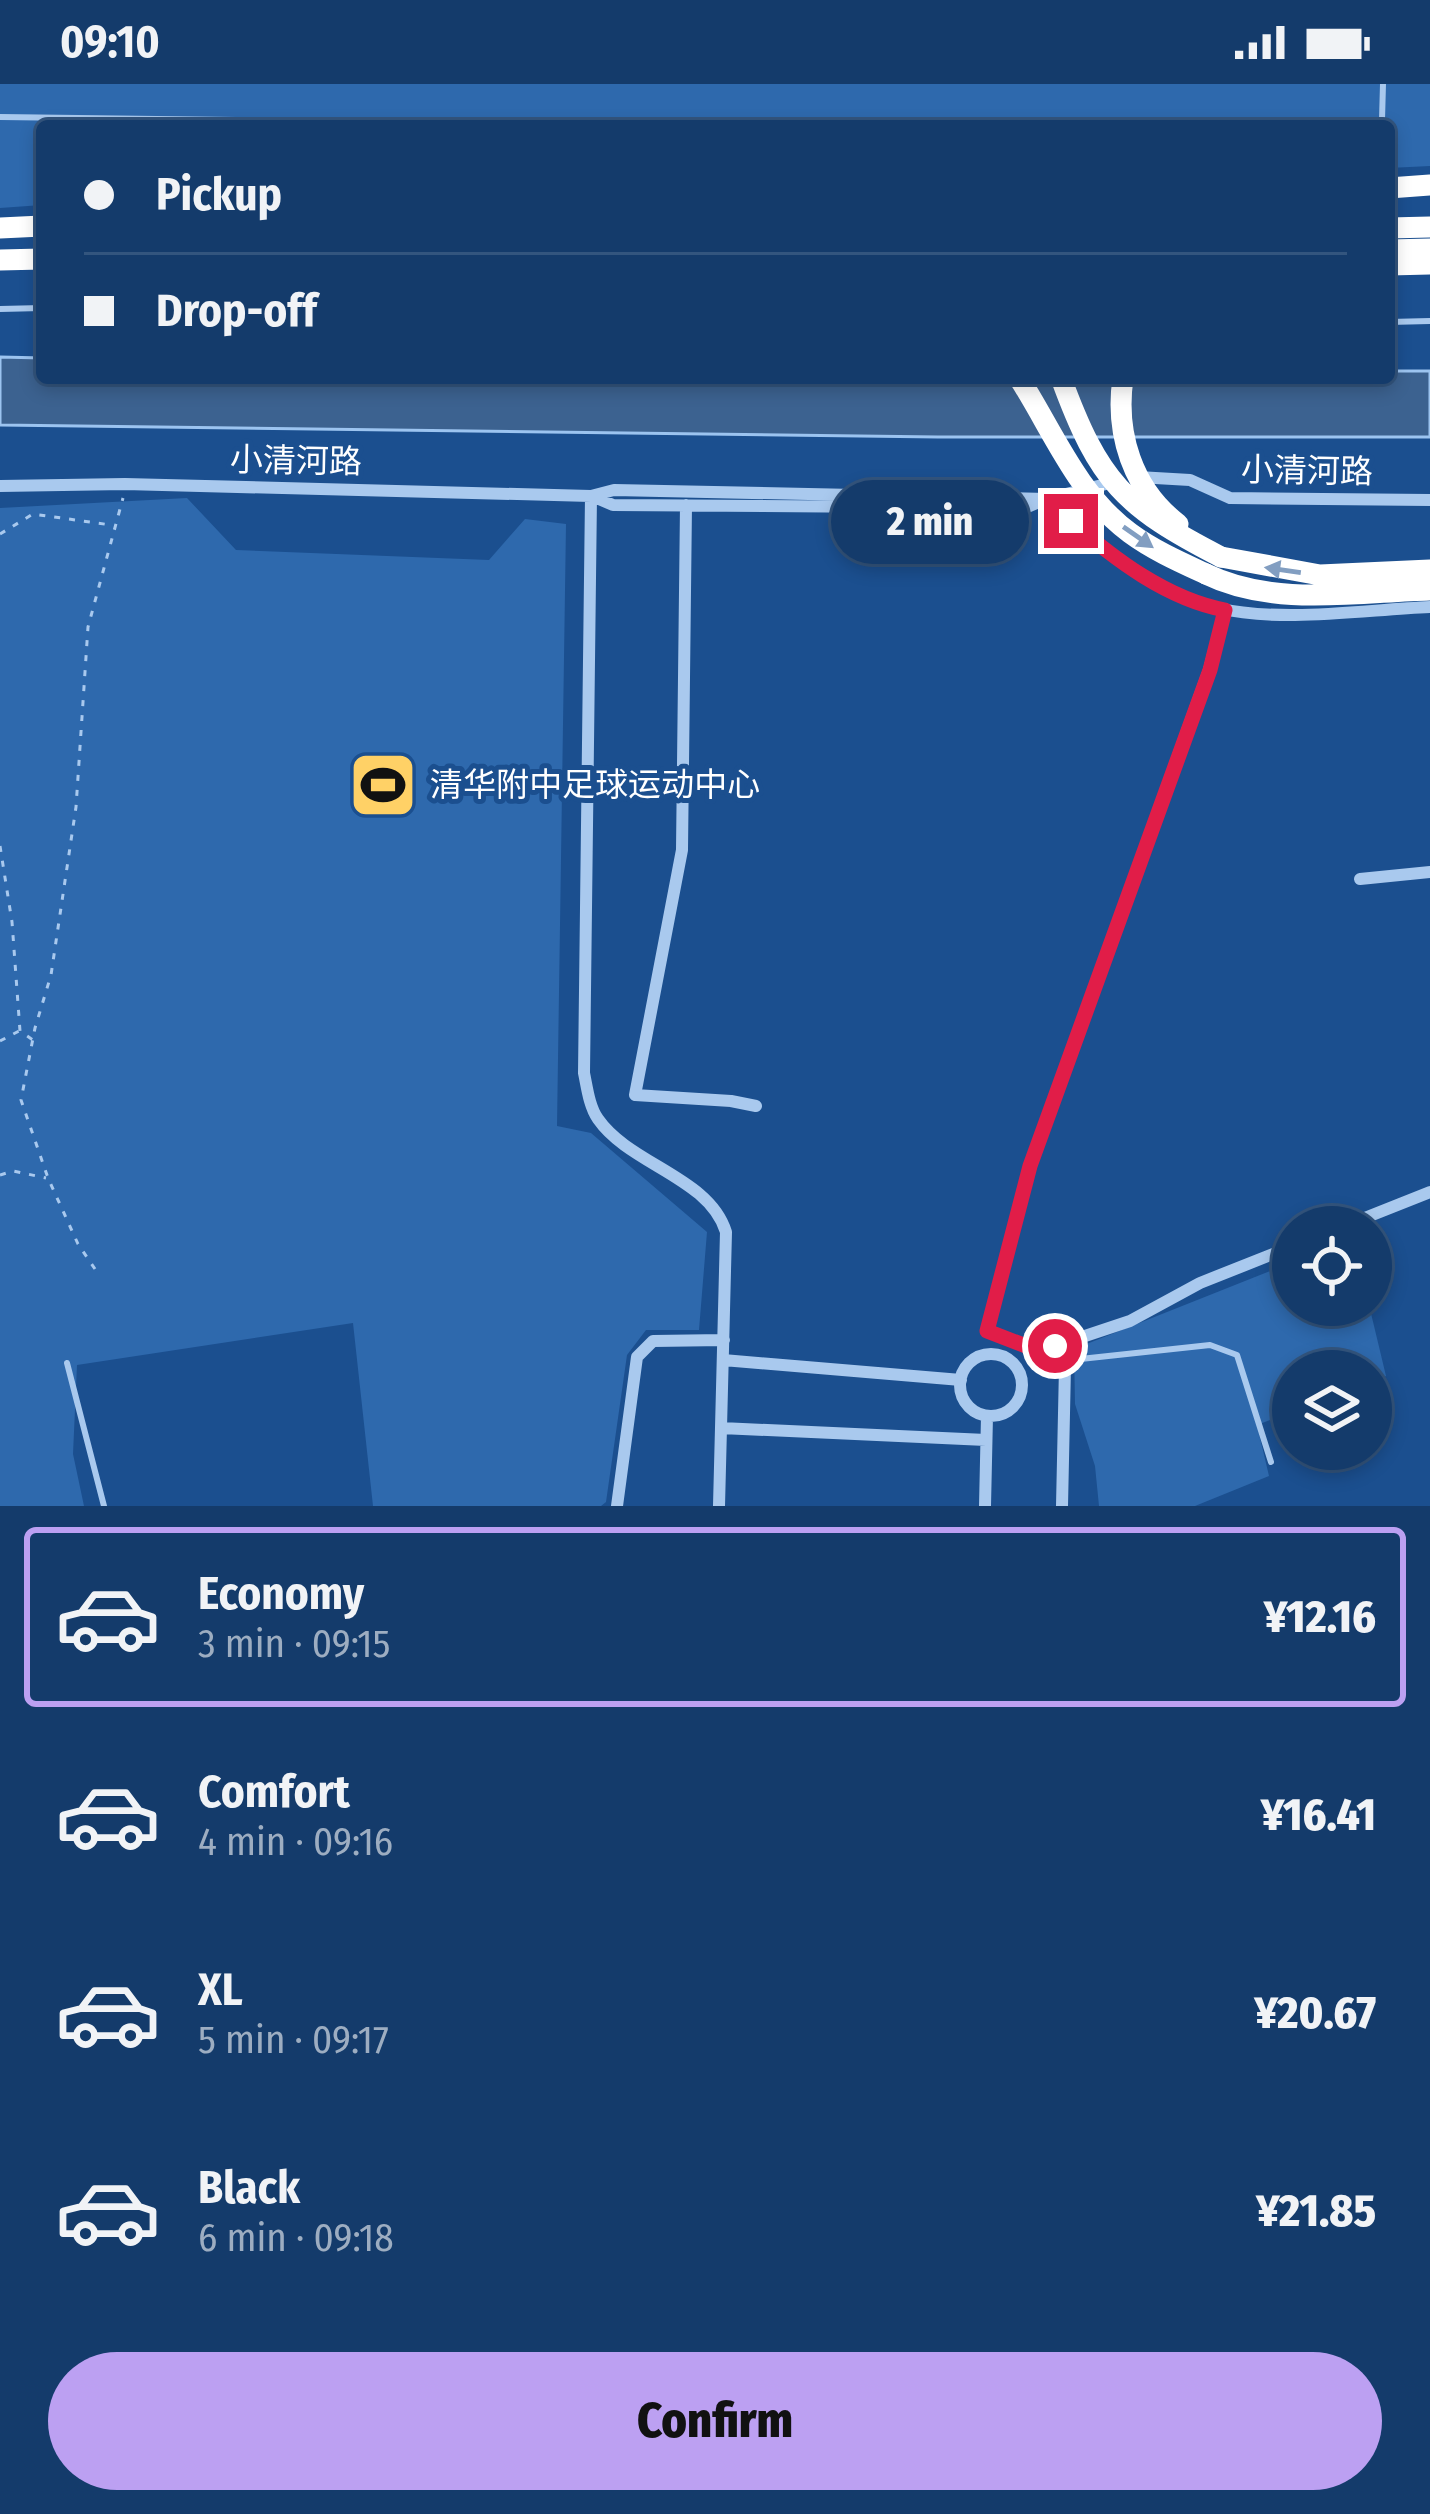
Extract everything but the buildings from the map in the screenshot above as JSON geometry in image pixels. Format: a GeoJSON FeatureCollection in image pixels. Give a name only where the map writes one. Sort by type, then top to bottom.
{"type":"FeatureCollection","features":[{"type":"Feature","properties":{"kind":"highway"},"geometry":{"type":"LineString","coordinates":[[1395,190],[1430,188]]}},
{"type":"Feature","properties":{"kind":"highway"},"geometry":{"type":"LineString","coordinates":[[0,227],[36,226]]}},
{"type":"Feature","properties":{"kind":"highway"},"geometry":{"type":"LineString","coordinates":[[1395,228],[1430,227]]}},
{"type":"Feature","properties":{"kind":"highway"},"geometry":{"type":"LineString","coordinates":[[1395,250],[1430,249]]}},
{"type":"Feature","properties":{"kind":"highway"},"geometry":{"type":"LineString","coordinates":[[0,260],[36,259]]}},
{"type":"Feature","properties":{"kind":"highway"},"geometry":{"type":"LineString","coordinates":[[1395,265],[1430,265]]}},
{"type":"Feature","properties":{"kind":"highway"},"geometry":{"type":"LineString","coordinates":[[1022,384],[1068,464],[1095,499],[1128,532],[1166,555],[1237,590],[1282,594],[1430,590]]}},
{"type":"Feature","properties":{"kind":"highway"},"geometry":{"type":"LineString","coordinates":[[1064,384],[1096,460],[1121,493],[1160,525],[1221,556],[1320,574],[1430,570]]}},
{"type":"Feature","properties":{"kind":"highway"},"geometry":{"type":"LineString","coordinates":[[1122,384],[1118,408],[1125,450],[1145,489],[1168,516],[1221,556]]}},
{"type":"Feature","properties":{"kind":"street","name":"小清河路"},"geometry":{"type":"LineString","coordinates":[[591,496],[614,505],[1025,508],[1146,475],[1190,480],[1229,498],[1430,500]]}},
{"type":"Feature","properties":{"kind":"street","name":"小清河路"},"geometry":{"type":"LineString","coordinates":[[0,486],[124,484],[591,496],[614,490],[1046,499]]}},
{"type":"Feature","properties":{"kind":"street"},"geometry":{"type":"LineString","coordinates":[[591,496],[584,1073],[596,1117],[615,1137],[719,1211],[726,1232],[719,1506]]}},
{"type":"Feature","properties":{"kind":"street"},"geometry":{"type":"LineString","coordinates":[[1046,499],[1146,577],[1182,596],[1225,610],[1272,614],[1430,608]]}},
{"type":"Feature","properties":{"kind":"street"},"geometry":{"type":"LineString","coordinates":[[686,505],[682,850],[635,1095],[756,1106]]}},
{"type":"Feature","properties":{"kind":"street"},"geometry":{"type":"LineString","coordinates":[[988,1354],[987,1331],[1030,1166],[1210,670],[1225,610]]}},
{"type":"Feature","properties":{"kind":"street"},"geometry":{"type":"LineString","coordinates":[[1360,879],[1430,872]]}},
{"type":"Feature","properties":{"kind":"street"},"geometry":{"type":"LineString","coordinates":[[1392,1207],[1430,1192]]}},
{"type":"Feature","properties":{"kind":"street"},"geometry":{"type":"LineString","coordinates":[[987,1331],[1026,1346],[1055,1346],[1130,1321],[1200,1283],[1272,1254]]}},
{"type":"Feature","properties":{"kind":"street"},"geometry":{"type":"LineString","coordinates":[[616,1506],[637,1357],[653,1341],[724,1340]]}},
{"type":"Feature","properties":{"kind":"street"},"geometry":{"type":"LineString","coordinates":[[1055,1346],[1065,1367],[1062,1506]]}},
{"type":"Feature","properties":{"kind":"street"},"geometry":{"type":"LineString","coordinates":[[988,1354],[1009,1360],[1022,1377],[1022,1388],[1014,1407],[987,1416],[969,1407],[961,1380],[970,1363],[988,1354]]}},
{"type":"Feature","properties":{"kind":"street"},"geometry":{"type":"LineString","coordinates":[[723,1360],[961,1380]]}},
{"type":"Feature","properties":{"kind":"street"},"geometry":{"type":"LineString","coordinates":[[985,1506],[987,1416]]}},
{"type":"Feature","properties":{"kind":"street"},"geometry":{"type":"LineString","coordinates":[[721,1428],[986,1440]]}},
{"type":"Feature","properties":{"kind":"lane"},"geometry":{"type":"LineString","coordinates":[[1382,120],[1383,84]]}},
{"type":"Feature","properties":{"kind":"lane"},"geometry":{"type":"LineString","coordinates":[[0,117],[239,120]]}},
{"type":"Feature","properties":{"kind":"lane"},"geometry":{"type":"LineString","coordinates":[[0,309],[36,308]]}},
{"type":"Feature","properties":{"kind":"lane"},"geometry":{"type":"LineString","coordinates":[[1395,322],[1430,321]]}},
{"type":"Feature","properties":{"kind":"lane"},"geometry":{"type":"LineString","coordinates":[[1062,1361],[1210,1345],[1228,1350],[1238,1355],[1271,1462]]}},
{"type":"Feature","properties":{"kind":"lane"},"geometry":{"type":"LineString","coordinates":[[67,1363],[104,1506]]}},
{"type":"Feature","properties":{"kind":"path"},"geometry":{"type":"LineString","coordinates":[[95,1268],[78,1244],[48,1178],[21,1100],[51,975],[76,808],[88,627],[112,525],[122,507],[124,484]]}},
{"type":"Feature","properties":{"kind":"path"},"geometry":{"type":"LineString","coordinates":[[0,534],[33,514],[112,525]]}},
{"type":"Feature","properties":{"kind":"path"},"geometry":{"type":"LineString","coordinates":[[0,846],[12,922],[20,1030],[33,1040]]}},
{"type":"Feature","properties":{"kind":"path"},"geometry":{"type":"LineString","coordinates":[[0,1041],[20,1030]]}},
{"type":"Feature","properties":{"kind":"path"},"geometry":{"type":"LineString","coordinates":[[0,1175],[13,1171],[48,1178]]}},
{"type":"Feature","properties":{"kind":"shaded area"},"geometry":{"type":"Polygon","coordinates":[[[0,84],[1430,84],[1430,166],[1395,168],[1395,120],[36,120],[36,205],[0,208],[0,84]]]}},
{"type":"Feature","properties":{"kind":"shaded area"},"geometry":{"type":"Polygon","coordinates":[[[0,357],[36,358],[36,384],[1395,384],[1395,371],[1430,371],[1430,437],[938,437],[0,425],[0,357]]]}},
{"type":"Feature","properties":{"kind":"shaded area"},"geometry":{"type":"Polygon","coordinates":[[[187,498],[236,550],[489,560],[525,519],[566,524],[557,1126],[591,1133],[707,1232],[699,1330],[646,1330],[627,1355],[606,1502],[601,1506],[373,1506],[353,1323],[77,1365],[73,1454],[84,1506],[0,1506],[0,508],[187,498]]]}},
{"type":"Feature","properties":{"kind":"shaded area"},"geometry":{"type":"Polygon","coordinates":[[[1272,1270],[1272,1326],[1374,1326],[1380,1350],[1272,1350],[1272,1419],[1257,1425],[1269,1476],[1195,1506],[1099,1506],[1095,1466],[1075,1404],[1074,1349],[1272,1270]]]}},
{"type":"Feature","properties":{"kind":"place","name":"清华附中足球运动中心"},"geometry":{"type":"Point","coordinates":[383,785]}},
{"type":"Feature","properties":{"kind":"route"},"geometry":{"type":"LineString","coordinates":[[1055,1346],[1026,1346],[987,1331],[1030,1166],[1210,670],[1225,610],[1182,596],[1146,577],[1071,521]]}}]}
